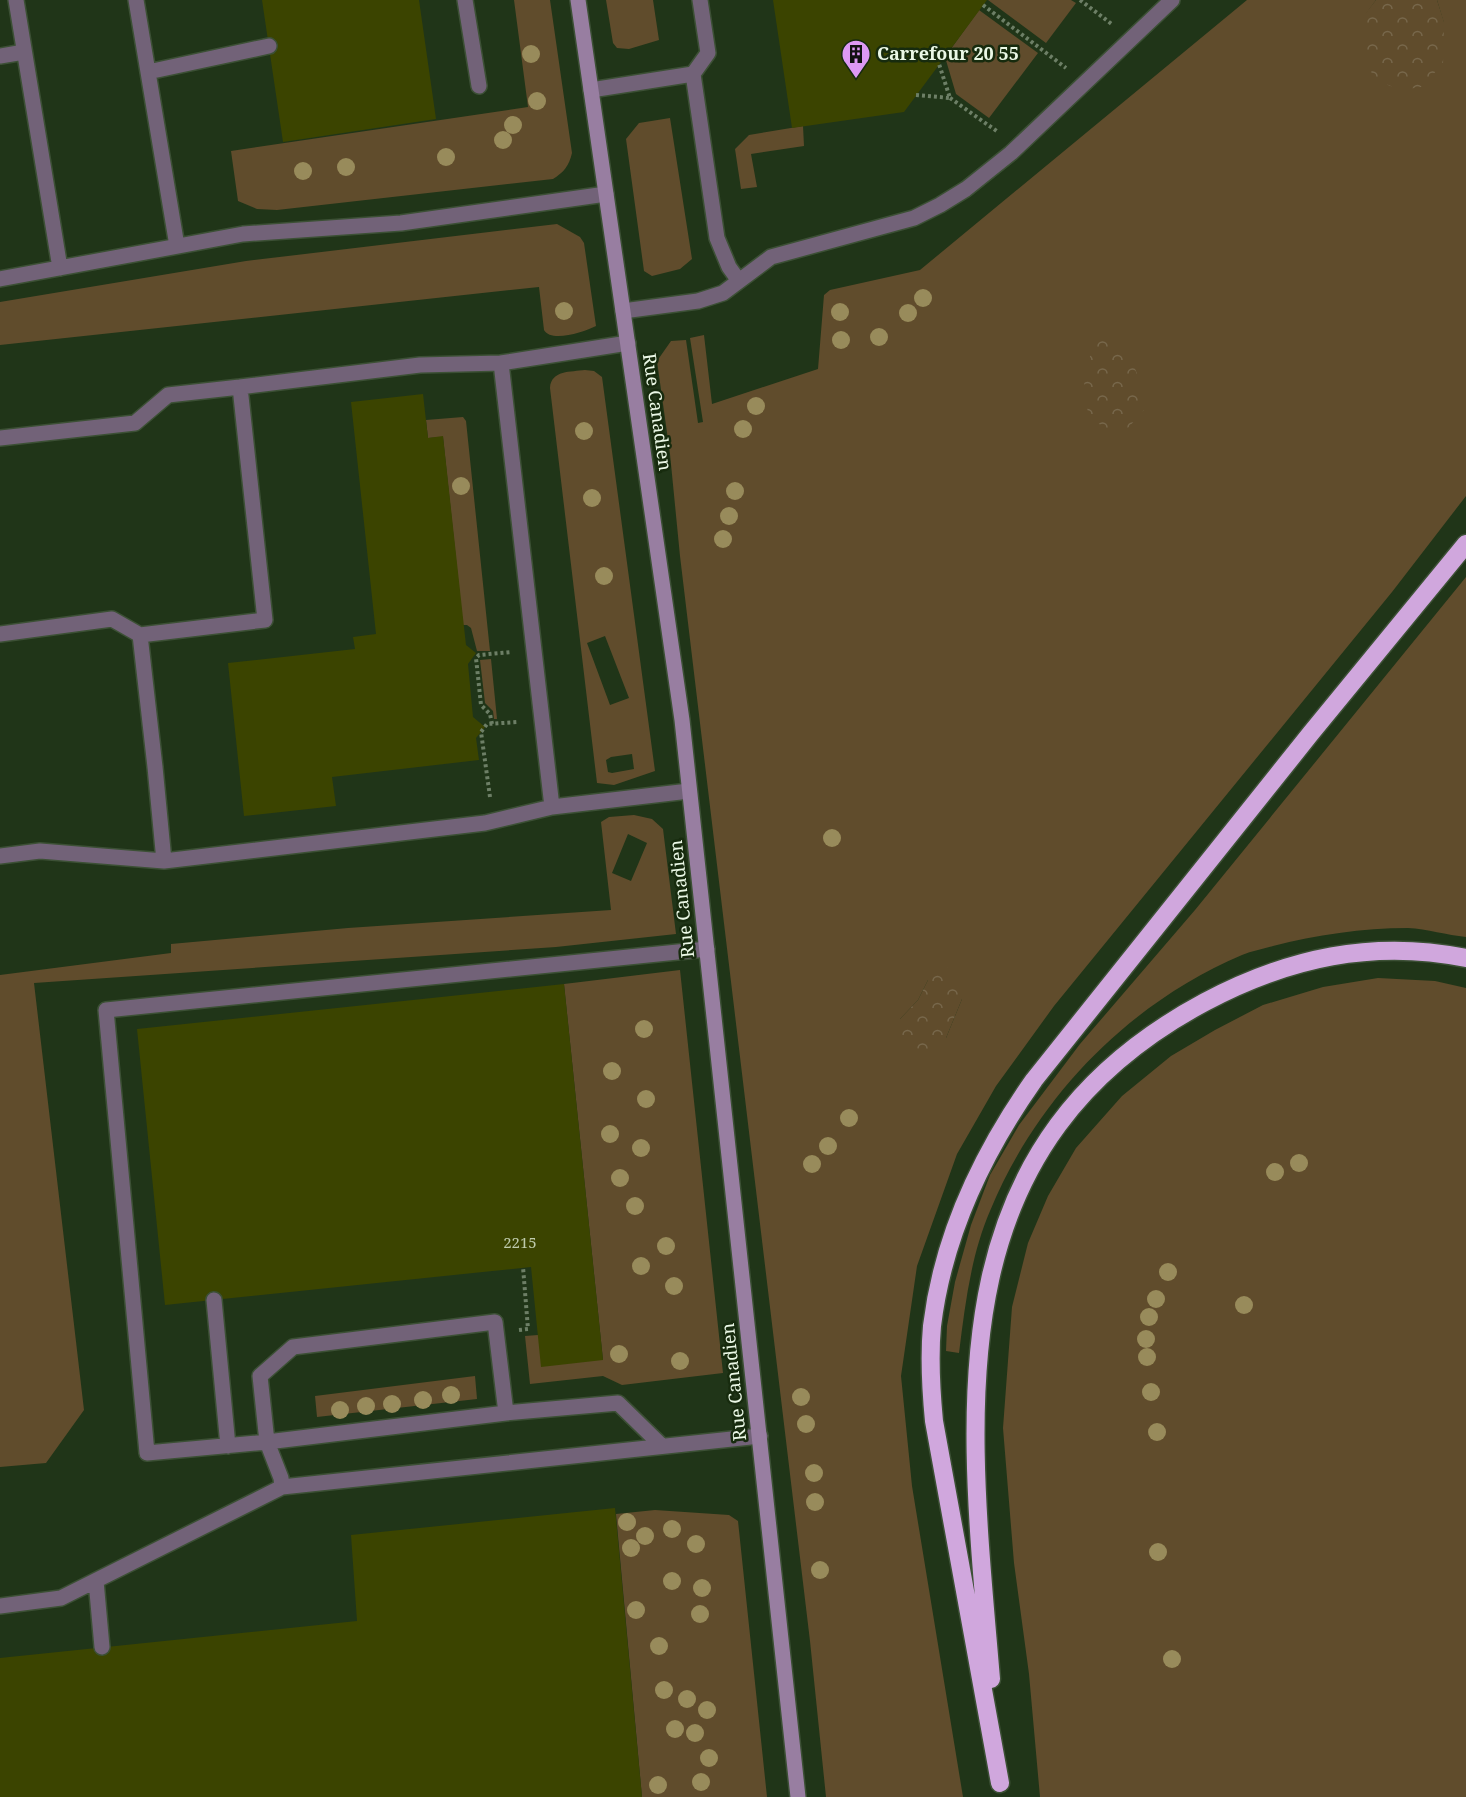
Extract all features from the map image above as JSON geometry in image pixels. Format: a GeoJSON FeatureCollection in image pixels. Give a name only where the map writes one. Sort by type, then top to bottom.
{"type":"FeatureCollection","features":[{"type":"Feature","properties":{"kind":"highway"},"geometry":{"type":"LineString","coordinates":[[1001,1790],[933,1412],[930,1364],[932,1326],[938,1291],[957,1219],[1007,1118],[1034,1080],[1304,742],[1466,544]]}},
{"type":"Feature","properties":{"kind":"highway"},"geometry":{"type":"LineString","coordinates":[[1001,1790],[980,1544],[976,1379],[984,1305],[992,1267],[1002,1234],[1026,1176],[1044,1145],[1098,1079],[1128,1052],[1162,1027],[1228,990],[1263,974],[1324,957],[1392,950],[1426,951],[1466,958]]}},
{"type":"Feature","properties":{"kind":"street","name":"Rue Canadien"},"geometry":{"type":"LineString","coordinates":[[578,0],[682,720],[798,1797]]}},
{"type":"Feature","properties":{"kind":"lane"},"geometry":{"type":"LineString","coordinates":[[16,0],[60,268]]}},
{"type":"Feature","properties":{"kind":"lane"},"geometry":{"type":"LineString","coordinates":[[136,0],[177,246]]}},
{"type":"Feature","properties":{"kind":"lane"},"geometry":{"type":"LineString","coordinates":[[465,0],[479,86]]}},
{"type":"Feature","properties":{"kind":"lane"},"geometry":{"type":"LineString","coordinates":[[700,0],[708,53],[693,74],[717,238],[729,267],[739,281]]}},
{"type":"Feature","properties":{"kind":"lane"},"geometry":{"type":"LineString","coordinates":[[623,311],[698,301],[723,293],[753,268],[771,257],[914,218],[966,189],[1011,153],[1172,0]]}},
{"type":"Feature","properties":{"kind":"lane"},"geometry":{"type":"LineString","coordinates":[[148,72],[269,46]]}},
{"type":"Feature","properties":{"kind":"lane"},"geometry":{"type":"LineString","coordinates":[[0,56],[24,52]]}},
{"type":"Feature","properties":{"kind":"lane"},"geometry":{"type":"LineString","coordinates":[[591,90],[693,74]]}},
{"type":"Feature","properties":{"kind":"lane"},"geometry":{"type":"LineString","coordinates":[[0,279],[243,234],[401,223],[606,194]]}},
{"type":"Feature","properties":{"kind":"lane"},"geometry":{"type":"LineString","coordinates":[[0,438],[135,423],[168,395],[420,365],[501,363],[628,343]]}},
{"type":"Feature","properties":{"kind":"lane"},"geometry":{"type":"LineString","coordinates":[[501,363],[552,807]]}},
{"type":"Feature","properties":{"kind":"lane"},"geometry":{"type":"LineString","coordinates":[[0,634],[112,619],[140,635],[266,620],[240,387]]}},
{"type":"Feature","properties":{"kind":"lane"},"geometry":{"type":"LineString","coordinates":[[140,635],[164,861]]}},
{"type":"Feature","properties":{"kind":"lane"},"geometry":{"type":"LineString","coordinates":[[0,856],[40,851],[164,861],[493,822],[552,807],[689,791]]}},
{"type":"Feature","properties":{"kind":"lane"},"geometry":{"type":"LineString","coordinates":[[662,1446],[618,1402],[147,1454],[106,1010],[707,949]]}},
{"type":"Feature","properties":{"kind":"lane"},"geometry":{"type":"LineString","coordinates":[[214,1300],[228,1446]]}},
{"type":"Feature","properties":{"kind":"lane"},"geometry":{"type":"LineString","coordinates":[[282,1487],[281,1478],[267,1442],[260,1376],[293,1347],[495,1322],[506,1413]]}},
{"type":"Feature","properties":{"kind":"lane"},"geometry":{"type":"LineString","coordinates":[[0,1606],[61,1598],[282,1487],[760,1436]]}},
{"type":"Feature","properties":{"kind":"lane"},"geometry":{"type":"LineString","coordinates":[[96,1581],[102,1647]]}},
{"type":"Feature","properties":{"kind":"path"},"geometry":{"type":"LineString","coordinates":[[1080,0],[1131,39]]}},
{"type":"Feature","properties":{"kind":"path"},"geometry":{"type":"LineString","coordinates":[[983,5],[1041,49]]}},
{"type":"Feature","properties":{"kind":"path"},"geometry":{"type":"LineString","coordinates":[[939,64],[950,98]]}},
{"type":"Feature","properties":{"kind":"path"},"geometry":{"type":"LineString","coordinates":[[916,95],[950,98],[986,123]]}},
{"type":"Feature","properties":{"kind":"path"},"geometry":{"type":"LineString","coordinates":[[490,655],[479,655],[474,659],[480,705],[490,714],[492,724]]}},
{"type":"Feature","properties":{"kind":"path"},"geometry":{"type":"LineString","coordinates":[[493,822],[481,732],[488,724],[498,724]]}},
{"type":"Feature","properties":{"kind":"path"},"geometry":{"type":"LineString","coordinates":[[523,1268],[528,1329]]}},
{"type":"Feature","properties":{"kind":"green space"},"geometry":{"type":"Polygon","coordinates":[[[514,0],[550,0],[572,153],[568,165],[553,179],[277,210],[257,209],[238,201],[231,151],[528,107],[514,0]]]}},
{"type":"Feature","properties":{"kind":"green space"},"geometry":{"type":"Polygon","coordinates":[[[606,0],[653,0],[659,40],[629,49],[617,48],[613,43],[606,0]]]}},
{"type":"Feature","properties":{"kind":"green space"},"geometry":{"type":"Polygon","coordinates":[[[988,0],[1071,0],[1076,3],[1046,43],[988,0]]]}},
{"type":"Feature","properties":{"kind":"green space"},"geometry":{"type":"Polygon","coordinates":[[[1247,0],[1376,0],[1365,15],[1444,23],[1437,0],[1466,0],[1466,496],[1392,592],[1054,1006],[996,1086],[957,1154],[917,1266],[901,1376],[912,1486],[963,1797],[826,1797],[810,1641],[680,556],[670,454],[657,361],[671,341],[686,340],[698,423],[703,422],[690,338],[704,335],[712,404],[818,369],[824,295],[830,290],[920,270],[1247,0]],[[928,980],[918,1000],[900,1019],[946,1038],[962,999],[928,980]]]}},
{"type":"Feature","properties":{"kind":"green space"},"geometry":{"type":"Polygon","coordinates":[[[1376,0],[1437,0],[1444,22],[1443,64],[1421,87],[1401,90],[1375,80],[1362,52],[1365,14],[1376,0]]]}},
{"type":"Feature","properties":{"kind":"green space"},"geometry":{"type":"Polygon","coordinates":[[[979,10],[1038,53],[989,118],[956,94],[945,57],[979,10]]]}},
{"type":"Feature","properties":{"kind":"green space"},"geometry":{"type":"Polygon","coordinates":[[[670,118],[692,259],[680,269],[652,276],[644,271],[626,139],[639,123],[670,118]]]}},
{"type":"Feature","properties":{"kind":"green space"},"geometry":{"type":"Polygon","coordinates":[[[803,126],[804,146],[751,154],[757,187],[741,189],[735,149],[749,135],[803,126]]]}},
{"type":"Feature","properties":{"kind":"green space"},"geometry":{"type":"Polygon","coordinates":[[[557,224],[580,237],[584,243],[596,326],[568,335],[553,336],[544,330],[539,287],[0,345],[0,302],[246,261],[557,224]]]}},
{"type":"Feature","properties":{"kind":"green space"},"geometry":{"type":"Polygon","coordinates":[[[1111,334],[1125,342],[1139,379],[1144,410],[1128,428],[1105,429],[1088,414],[1083,373],[1097,340],[1111,334]]]}},
{"type":"Feature","properties":{"kind":"green space"},"geometry":{"type":"Polygon","coordinates":[[[585,370],[594,371],[602,377],[655,771],[614,785],[597,783],[550,388],[551,382],[558,375],[585,370]],[[605,636],[587,643],[610,705],[629,698],[605,636]],[[632,754],[606,760],[608,772],[634,769],[632,754]]]}},
{"type":"Feature","properties":{"kind":"green space"},"geometry":{"type":"Polygon","coordinates":[[[463,417],[466,421],[490,651],[477,651],[471,628],[463,625],[443,437],[428,438],[426,420],[463,417]]]}},
{"type":"Feature","properties":{"kind":"green space"},"geometry":{"type":"Polygon","coordinates":[[[1466,577],[1466,937],[1408,928],[1391,928],[1339,933],[1273,946],[1242,955],[1201,975],[1162,999],[1125,1027],[1091,1058],[1061,1093],[1033,1130],[1010,1169],[983,1228],[973,1263],[959,1353],[946,1351],[947,1326],[955,1282],[971,1225],[990,1175],[1019,1125],[1080,1044],[1195,910],[1466,577]]]}},
{"type":"Feature","properties":{"kind":"green space"},"geometry":{"type":"Polygon","coordinates":[[[491,659],[497,719],[494,719],[493,711],[485,703],[480,660],[491,659]]]}},
{"type":"Feature","properties":{"kind":"green space"},"geometry":{"type":"Polygon","coordinates":[[[634,815],[652,819],[663,829],[676,934],[556,947],[34,983],[84,1410],[46,1463],[0,1467],[0,975],[171,953],[171,944],[348,928],[611,910],[601,822],[609,817],[634,815]],[[628,834],[612,873],[631,881],[647,843],[628,834]]]}},
{"type":"Feature","properties":{"kind":"green space"},"geometry":{"type":"Polygon","coordinates":[[[946,967],[960,976],[962,999],[946,1038],[929,1050],[904,1047],[900,1019],[918,1000],[928,980],[946,967]]]}},
{"type":"Feature","properties":{"kind":"green space"},"geometry":{"type":"Polygon","coordinates":[[[680,970],[723,1373],[622,1385],[603,1376],[530,1384],[525,1336],[538,1335],[603,1360],[564,984],[680,970]]]}},
{"type":"Feature","properties":{"kind":"green space"},"geometry":{"type":"Polygon","coordinates":[[[1378,978],[1435,981],[1466,988],[1466,1797],[1040,1797],[1029,1674],[1014,1563],[1003,1428],[1012,1307],[1028,1243],[1048,1196],[1076,1148],[1122,1096],[1171,1056],[1263,1005],[1323,987],[1378,978]]]}},
{"type":"Feature","properties":{"kind":"green space"},"geometry":{"type":"Polygon","coordinates":[[[475,1376],[477,1399],[317,1417],[315,1396],[475,1376]]]}},
{"type":"Feature","properties":{"kind":"green space"},"geometry":{"type":"Polygon","coordinates":[[[655,1510],[729,1515],[738,1521],[767,1797],[642,1797],[616,1514],[655,1510]]]}},
{"type":"Feature","properties":{"kind":"building"},"geometry":{"type":"Polygon","coordinates":[[[262,0],[419,0],[436,119],[283,142],[262,0]]]}},
{"type":"Feature","properties":{"kind":"building","name":"Carrefour 20 55"},"geometry":{"type":"Polygon","coordinates":[[[773,0],[987,0],[904,112],[792,128],[773,0]]]}},
{"type":"Feature","properties":{"kind":"building"},"geometry":{"type":"Polygon","coordinates":[[[423,394],[428,438],[443,436],[466,645],[476,653],[468,664],[473,717],[485,727],[476,738],[479,760],[332,777],[336,806],[244,816],[228,663],[355,649],[353,637],[376,634],[351,402],[423,394]]]}},
{"type":"Feature","properties":{"kind":"building"},"geometry":{"type":"Polygon","coordinates":[[[564,984],[603,1360],[541,1367],[531,1267],[165,1305],[137,1029],[564,984]]]}},
{"type":"Feature","properties":{"kind":"building"},"geometry":{"type":"Polygon","coordinates":[[[615,1508],[642,1797],[0,1797],[0,1658],[357,1621],[351,1535],[615,1508]]]}},
{"type":"Feature","properties":{"kind":"place","name":"Carrefour 20 55"},"geometry":{"type":"Point","coordinates":[856,80]}}]}
